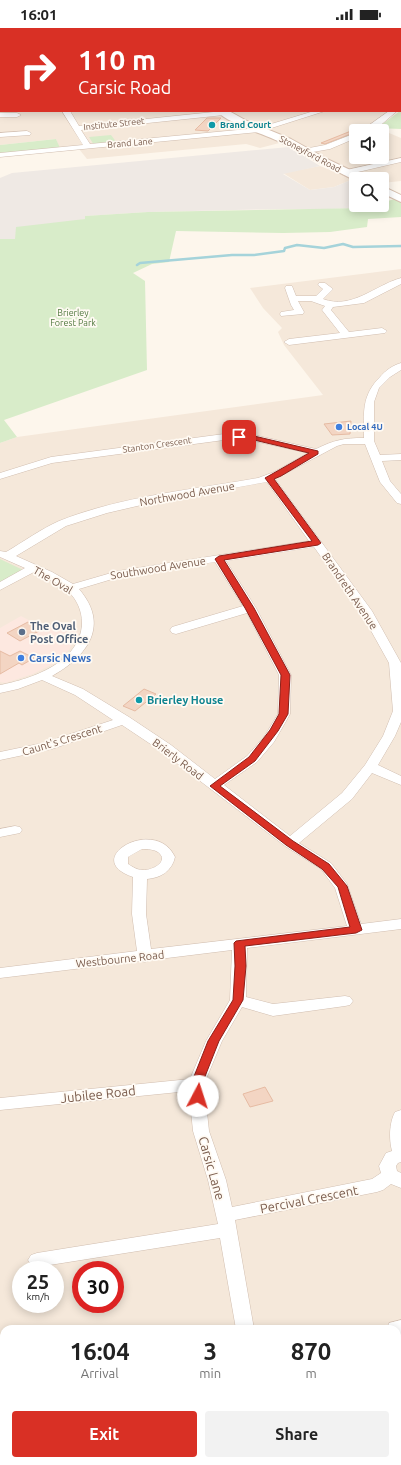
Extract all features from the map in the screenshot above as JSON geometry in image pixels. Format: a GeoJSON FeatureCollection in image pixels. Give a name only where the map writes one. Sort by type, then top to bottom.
{"type":"FeatureCollection","features":[{"type":"Feature","properties":{"kind":"main road","name":"Stoneyford Road"},"geometry":{"type":"LineString","coordinates":[[223,112],[243,123],[274,135],[307,151],[349,175]]}},
{"type":"Feature","properties":{"kind":"main road"},"geometry":{"type":"LineString","coordinates":[[389,193],[401,199]]}},
{"type":"Feature","properties":{"kind":"street"},"geometry":{"type":"LineString","coordinates":[[67,112],[88,147]]}},
{"type":"Feature","properties":{"kind":"street","name":"Institute Street"},"geometry":{"type":"LineString","coordinates":[[76,128],[223,112]]}},
{"type":"Feature","properties":{"kind":"street","name":"Brand Lane"},"geometry":{"type":"LineString","coordinates":[[0,155],[259,130],[318,112]]}},
{"type":"Feature","properties":{"kind":"street"},"geometry":{"type":"LineString","coordinates":[[377,124],[392,112]]}},
{"type":"Feature","properties":{"kind":"street"},"geometry":{"type":"LineString","coordinates":[[0,115],[17,115]]}},
{"type":"Feature","properties":{"kind":"street"},"geometry":{"type":"LineString","coordinates":[[0,135],[27,133]]}},
{"type":"Feature","properties":{"kind":"street"},"geometry":{"type":"LineString","coordinates":[[307,151],[326,147],[349,138]]}},
{"type":"Feature","properties":{"kind":"street"},"geometry":{"type":"LineString","coordinates":[[345,173],[401,160]]}},
{"type":"Feature","properties":{"kind":"street"},"geometry":{"type":"LineString","coordinates":[[293,299],[318,299],[330,305],[361,301],[401,281]]}},
{"type":"Feature","properties":{"kind":"street"},"geometry":{"type":"LineString","coordinates":[[318,299],[328,289],[322,285]]}},
{"type":"Feature","properties":{"kind":"street"},"geometry":{"type":"LineString","coordinates":[[284,314],[300,312],[289,288]]}},
{"type":"Feature","properties":{"kind":"street"},"geometry":{"type":"LineString","coordinates":[[330,305],[326,310],[346,335]]}},
{"type":"Feature","properties":{"kind":"street"},"geometry":{"type":"LineString","coordinates":[[289,342],[320,342],[346,335],[382,331]]}},
{"type":"Feature","properties":{"kind":"street"},"geometry":{"type":"LineString","coordinates":[[401,366],[380,381],[371,394],[369,441],[377,458],[385,482],[401,501]]}},
{"type":"Feature","properties":{"kind":"street","name":"Stanton Crescent"},"geometry":{"type":"LineString","coordinates":[[0,476],[51,460],[224,437],[254,438],[315,452]]}},
{"type":"Feature","properties":{"kind":"street","name":"Northwood Avenue"},"geometry":{"type":"LineString","coordinates":[[3,554],[62,524],[104,510],[150,500],[261,482],[278,474],[315,452],[333,444],[344,441],[369,441]]}},
{"type":"Feature","properties":{"kind":"street"},"geometry":{"type":"LineString","coordinates":[[377,458],[401,457]]}},
{"type":"Feature","properties":{"kind":"street","name":"Brandreth Avenue"},"geometry":{"type":"LineString","coordinates":[[269,478],[318,543],[366,611],[396,664],[399,710],[389,736],[370,767],[346,796],[290,843]]}},
{"type":"Feature","properties":{"kind":"street","name":"Southwood Avenue"},"geometry":{"type":"LineString","coordinates":[[71,588],[118,574],[318,543]]}},
{"type":"Feature","properties":{"kind":"street","name":"The Oval"},"geometry":{"type":"LineString","coordinates":[[0,689],[17,686],[43,676],[67,661],[76,653],[87,636],[89,625],[87,611],[79,597],[71,588],[3,554]]}},
{"type":"Feature","properties":{"kind":"street"},"geometry":{"type":"LineString","coordinates":[[214,786],[252,759],[269,738],[284,714],[285,675],[250,608],[219,559]]}},
{"type":"Feature","properties":{"kind":"street"},"geometry":{"type":"LineString","coordinates":[[0,587],[33,568]]}},
{"type":"Feature","properties":{"kind":"street"},"geometry":{"type":"LineString","coordinates":[[176,630],[250,608]]}},
{"type":"Feature","properties":{"kind":"street","name":"Brierly Road"},"geometry":{"type":"LineString","coordinates":[[43,676],[79,692],[166,748],[290,843],[326,866],[342,886],[356,930]]}},
{"type":"Feature","properties":{"kind":"street","name":"Caunt's Crescent"},"geometry":{"type":"LineString","coordinates":[[0,756],[21,753],[68,740],[124,720]]}},
{"type":"Feature","properties":{"kind":"street"},"geometry":{"type":"LineString","coordinates":[[370,767],[401,781]]}},
{"type":"Feature","properties":{"kind":"street"},"geometry":{"type":"LineString","coordinates":[[0,833],[15,830]]}},
{"type":"Feature","properties":{"kind":"street"},"geometry":{"type":"LineString","coordinates":[[140,875],[139,914],[145,956]]}},
{"type":"Feature","properties":{"kind":"street","name":"Westbourne Road"},"geometry":{"type":"LineString","coordinates":[[0,973],[401,924]]}},
{"type":"Feature","properties":{"kind":"street","name":"Carsic Lane"},"geometry":{"type":"LineString","coordinates":[[239,943],[240,966],[238,1000],[214,1041],[196,1084],[201,1132],[217,1180],[244,1325]]}},
{"type":"Feature","properties":{"kind":"street"},"geometry":{"type":"LineString","coordinates":[[238,1000],[273,1010],[345,1001]]}},
{"type":"Feature","properties":{"kind":"street","name":"Jubilee Road"},"geometry":{"type":"LineString","coordinates":[[0,1104],[196,1084]]}},
{"type":"Feature","properties":{"kind":"street"},"geometry":{"type":"LineString","coordinates":[[401,1116],[398,1142],[401,1152]]}},
{"type":"Feature","properties":{"kind":"street","name":"Percival Crescent"},"geometry":{"type":"LineString","coordinates":[[37,1260],[226,1223],[377,1185],[395,1178],[387,1166],[392,1158],[401,1156]]}},
{"type":"Feature","properties":{"kind":"shaded area"},"geometry":{"type":"Polygon","coordinates":[[[0,112],[397,112],[382,124],[349,124],[349,164],[389,164],[389,133],[401,138],[401,181],[389,182],[389,172],[351,172],[287,141],[260,148],[246,144],[87,159],[79,149],[60,151],[56,139],[0,145],[0,112]]]}},
{"type":"Feature","properties":{"kind":"shaded area"},"geometry":{"type":"Polygon","coordinates":[[[289,147],[320,166],[283,174],[310,190],[334,187],[349,181],[349,208],[148,212],[85,216],[85,219],[15,239],[0,239],[0,178],[12,173],[289,147]]]}},
{"type":"Feature","properties":{"kind":"shaded area"},"geometry":{"type":"Polygon","coordinates":[[[320,166],[349,177],[349,181],[334,187],[310,190],[283,173],[320,166]]]}},
{"type":"Feature","properties":{"kind":"shaded area"},"geometry":{"type":"Polygon","coordinates":[[[401,269],[401,1325],[0,1325],[0,443],[17,437],[323,395],[284,345],[278,332],[282,328],[263,308],[250,288],[401,269]]]}},
{"type":"Feature","properties":{"kind":"shaded area"},"geometry":{"type":"Polygon","coordinates":[[[21,616],[40,626],[79,632],[69,650],[53,664],[33,674],[5,683],[0,682],[0,628],[21,616]]]}},
{"type":"Feature","properties":{"kind":"green space"},"geometry":{"type":"Polygon","coordinates":[[[399,112],[401,112],[401,129],[389,128],[389,124],[382,124],[399,112]]]}},
{"type":"Feature","properties":{"kind":"green space"},"geometry":{"type":"Polygon","coordinates":[[[111,135],[117,143],[94,145],[89,137],[111,135]]]}},
{"type":"Feature","properties":{"kind":"green space"},"geometry":{"type":"Polygon","coordinates":[[[56,139],[60,148],[0,154],[0,145],[56,139]]]}},
{"type":"Feature","properties":{"kind":"green space","name":"Brierley Forest Park"},"geometry":{"type":"Polygon","coordinates":[[[397,198],[401,201],[401,217],[368,219],[367,227],[330,232],[283,233],[176,231],[169,262],[152,264],[133,273],[145,281],[147,370],[4,420],[17,437],[0,443],[0,239],[15,239],[16,227],[85,219],[85,216],[148,212],[349,208],[349,212],[389,212],[389,201],[397,198]]]}},
{"type":"Feature","properties":{"kind":"green space"},"geometry":{"type":"Polygon","coordinates":[[[0,559],[21,569],[22,571],[0,583],[0,559]]]}},
{"type":"Feature","properties":{"kind":"building"},"geometry":{"type":"Polygon","coordinates":[[[207,118],[221,118],[208,131],[195,130],[207,118]]]}},
{"type":"Feature","properties":{"kind":"building"},"geometry":{"type":"Polygon","coordinates":[[[349,132],[349,135],[325,144],[321,143],[349,132]]]}},
{"type":"Feature","properties":{"kind":"building","name":"Local 4U"},"geometry":{"type":"Polygon","coordinates":[[[351,421],[350,434],[332,435],[324,424],[351,421]]]}},
{"type":"Feature","properties":{"kind":"building"},"geometry":{"type":"Polygon","coordinates":[[[28,622],[41,630],[20,641],[7,633],[28,622]]]}},
{"type":"Feature","properties":{"kind":"building"},"geometry":{"type":"Polygon","coordinates":[[[0,651],[10,656],[20,651],[34,658],[22,665],[19,663],[0,674],[0,651]]]}},
{"type":"Feature","properties":{"kind":"building","name":"Brierley House"},"geometry":{"type":"Polygon","coordinates":[[[144,689],[156,694],[135,711],[123,706],[144,689]]]}},
{"type":"Feature","properties":{"kind":"building"},"geometry":{"type":"Polygon","coordinates":[[[265,1087],[273,1101],[250,1107],[243,1094],[265,1087]]]}},
{"type":"Feature","properties":{"kind":"waterway"},"geometry":{"type":"LineString","coordinates":[[137,265],[140,263],[232,255],[254,255],[284,251],[285,248],[297,245],[324,248],[343,244],[353,247],[401,246]]}},
{"type":"Feature","properties":{"kind":"place","name":"Brand Court"},"geometry":{"type":"Point","coordinates":[212,125]}},
{"type":"Feature","properties":{"kind":"place","name":"Local 4U"},"geometry":{"type":"Point","coordinates":[339,427]}},
{"type":"Feature","properties":{"kind":"place","name":"The Oval Post Office"},"geometry":{"type":"Point","coordinates":[22,632]}},
{"type":"Feature","properties":{"kind":"place","name":"Carsic News"},"geometry":{"type":"Point","coordinates":[21,658]}},
{"type":"Feature","properties":{"kind":"place","name":"Brierley House"},"geometry":{"type":"Point","coordinates":[139,700]}},
{"type":"Feature","properties":{"kind":"route"},"geometry":{"type":"LineString","coordinates":[[198,1096],[196,1084],[214,1041],[238,1000],[240,966],[239,943],[356,930],[342,886],[326,866],[290,843],[214,786],[252,759],[274,731],[284,714],[285,675],[250,608],[219,559],[318,543],[269,478],[315,452],[254,438],[239,437]]}}]}
